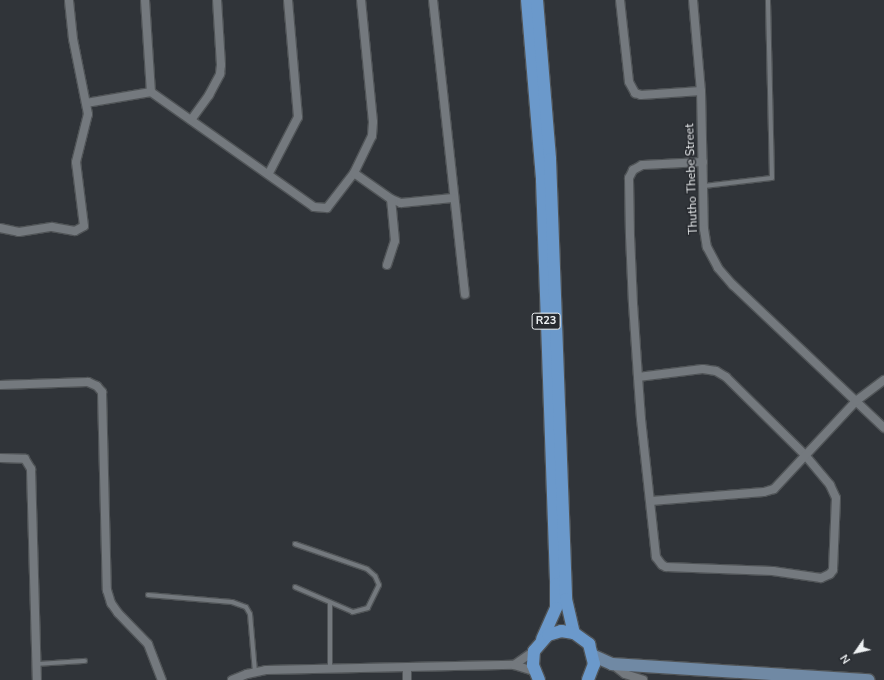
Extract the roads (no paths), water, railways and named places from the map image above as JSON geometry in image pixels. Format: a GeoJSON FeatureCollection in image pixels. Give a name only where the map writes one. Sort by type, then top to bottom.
{"type":"FeatureCollection","features":[{"type":"Feature","properties":{"kind":"main road","name":"R23"},"geometry":{"type":"LineString","coordinates":[[527,0],[542,180],[556,584],[556,608],[542,639],[534,651]]}},
{"type":"Feature","properties":{"kind":"main road","name":"R23"},"geometry":{"type":"LineString","coordinates":[[537,0],[550,159],[566,599],[574,633]]}},
{"type":"Feature","properties":{"kind":"main road"},"geometry":{"type":"LineString","coordinates":[[542,639],[561,631],[574,633],[585,640],[594,656],[590,676]]}},
{"type":"Feature","properties":{"kind":"main road"},"geometry":{"type":"LineString","coordinates":[[534,651],[536,676]]}},
{"type":"Feature","properties":{"kind":"street"},"geometry":{"type":"LineString","coordinates":[[0,228],[20,232],[52,226],[75,231],[84,226],[76,162],[88,120],[74,46],[69,0]]}},
{"type":"Feature","properties":{"kind":"street"},"geometry":{"type":"LineString","coordinates":[[144,0],[151,92]]}},
{"type":"Feature","properties":{"kind":"street"},"geometry":{"type":"LineString","coordinates":[[191,120],[209,95],[221,70],[217,0]]}},
{"type":"Feature","properties":{"kind":"street"},"geometry":{"type":"LineString","coordinates":[[269,173],[298,117],[288,0]]}},
{"type":"Feature","properties":{"kind":"street"},"geometry":{"type":"LineString","coordinates":[[86,103],[151,92],[320,209],[332,204],[354,173],[367,151],[373,122],[361,0]]}},
{"type":"Feature","properties":{"kind":"street"},"geometry":{"type":"LineString","coordinates":[[432,0],[453,198],[465,294]]}},
{"type":"Feature","properties":{"kind":"street"},"geometry":{"type":"LineString","coordinates":[[620,0],[629,82],[635,93],[641,95],[701,91]]}},
{"type":"Feature","properties":{"kind":"street","name":"Thutho Thebe Street"},"geometry":{"type":"LineString","coordinates":[[693,0],[701,91],[707,247],[718,268],[733,285],[884,428]]}},
{"type":"Feature","properties":{"kind":"street"},"geometry":{"type":"LineString","coordinates":[[638,377],[703,370],[716,371],[726,377],[806,455],[830,485],[836,498],[833,570],[826,577],[773,571],[662,565],[656,557],[638,377],[630,236],[629,178],[633,170],[642,165],[703,162]]}},
{"type":"Feature","properties":{"kind":"street"},"geometry":{"type":"LineString","coordinates":[[354,173],[390,199],[412,203],[453,198]]}},
{"type":"Feature","properties":{"kind":"street"},"geometry":{"type":"LineString","coordinates":[[387,265],[395,241],[390,199]]}},
{"type":"Feature","properties":{"kind":"street"},"geometry":{"type":"LineString","coordinates":[[651,501],[764,492],[782,482],[856,401],[884,380]]}},
{"type":"Feature","properties":{"kind":"street"},"geometry":{"type":"LineString","coordinates":[[0,385],[88,382],[97,386],[102,392],[107,590],[111,603],[118,613],[148,644],[162,680]]}},
{"type":"Feature","properties":{"kind":"street"},"geometry":{"type":"LineString","coordinates":[[0,458],[25,458],[31,468],[37,680]]}},
{"type":"Feature","properties":{"kind":"street"},"geometry":{"type":"LineString","coordinates":[[514,665],[534,651]]}},
{"type":"Feature","properties":{"kind":"street"},"geometry":{"type":"LineString","coordinates":[[594,656],[625,674],[643,680]]}},
{"type":"Feature","properties":{"kind":"street"},"geometry":{"type":"LineString","coordinates":[[590,676],[610,664],[869,680]]}},
{"type":"Feature","properties":{"kind":"street"},"geometry":{"type":"LineString","coordinates":[[232,680],[255,672],[514,665],[536,676]]}},
{"type":"Feature","properties":{"kind":"street"},"geometry":{"type":"LineString","coordinates":[[406,667],[407,680]]}},
{"type":"Feature","properties":{"kind":"lane"},"geometry":{"type":"LineString","coordinates":[[704,186],[772,178],[768,0]]}},
{"type":"Feature","properties":{"kind":"lane"},"geometry":{"type":"LineString","coordinates":[[295,544],[367,570],[375,576],[378,585],[378,592],[368,608],[353,612],[295,587]]}},
{"type":"Feature","properties":{"kind":"lane"},"geometry":{"type":"LineString","coordinates":[[148,595],[232,602],[246,607],[250,614],[255,672]]}},
{"type":"Feature","properties":{"kind":"lane"},"geometry":{"type":"LineString","coordinates":[[330,603],[330,669]]}},
{"type":"Feature","properties":{"kind":"lane"},"geometry":{"type":"LineString","coordinates":[[36,664],[84,661]]}}]}
